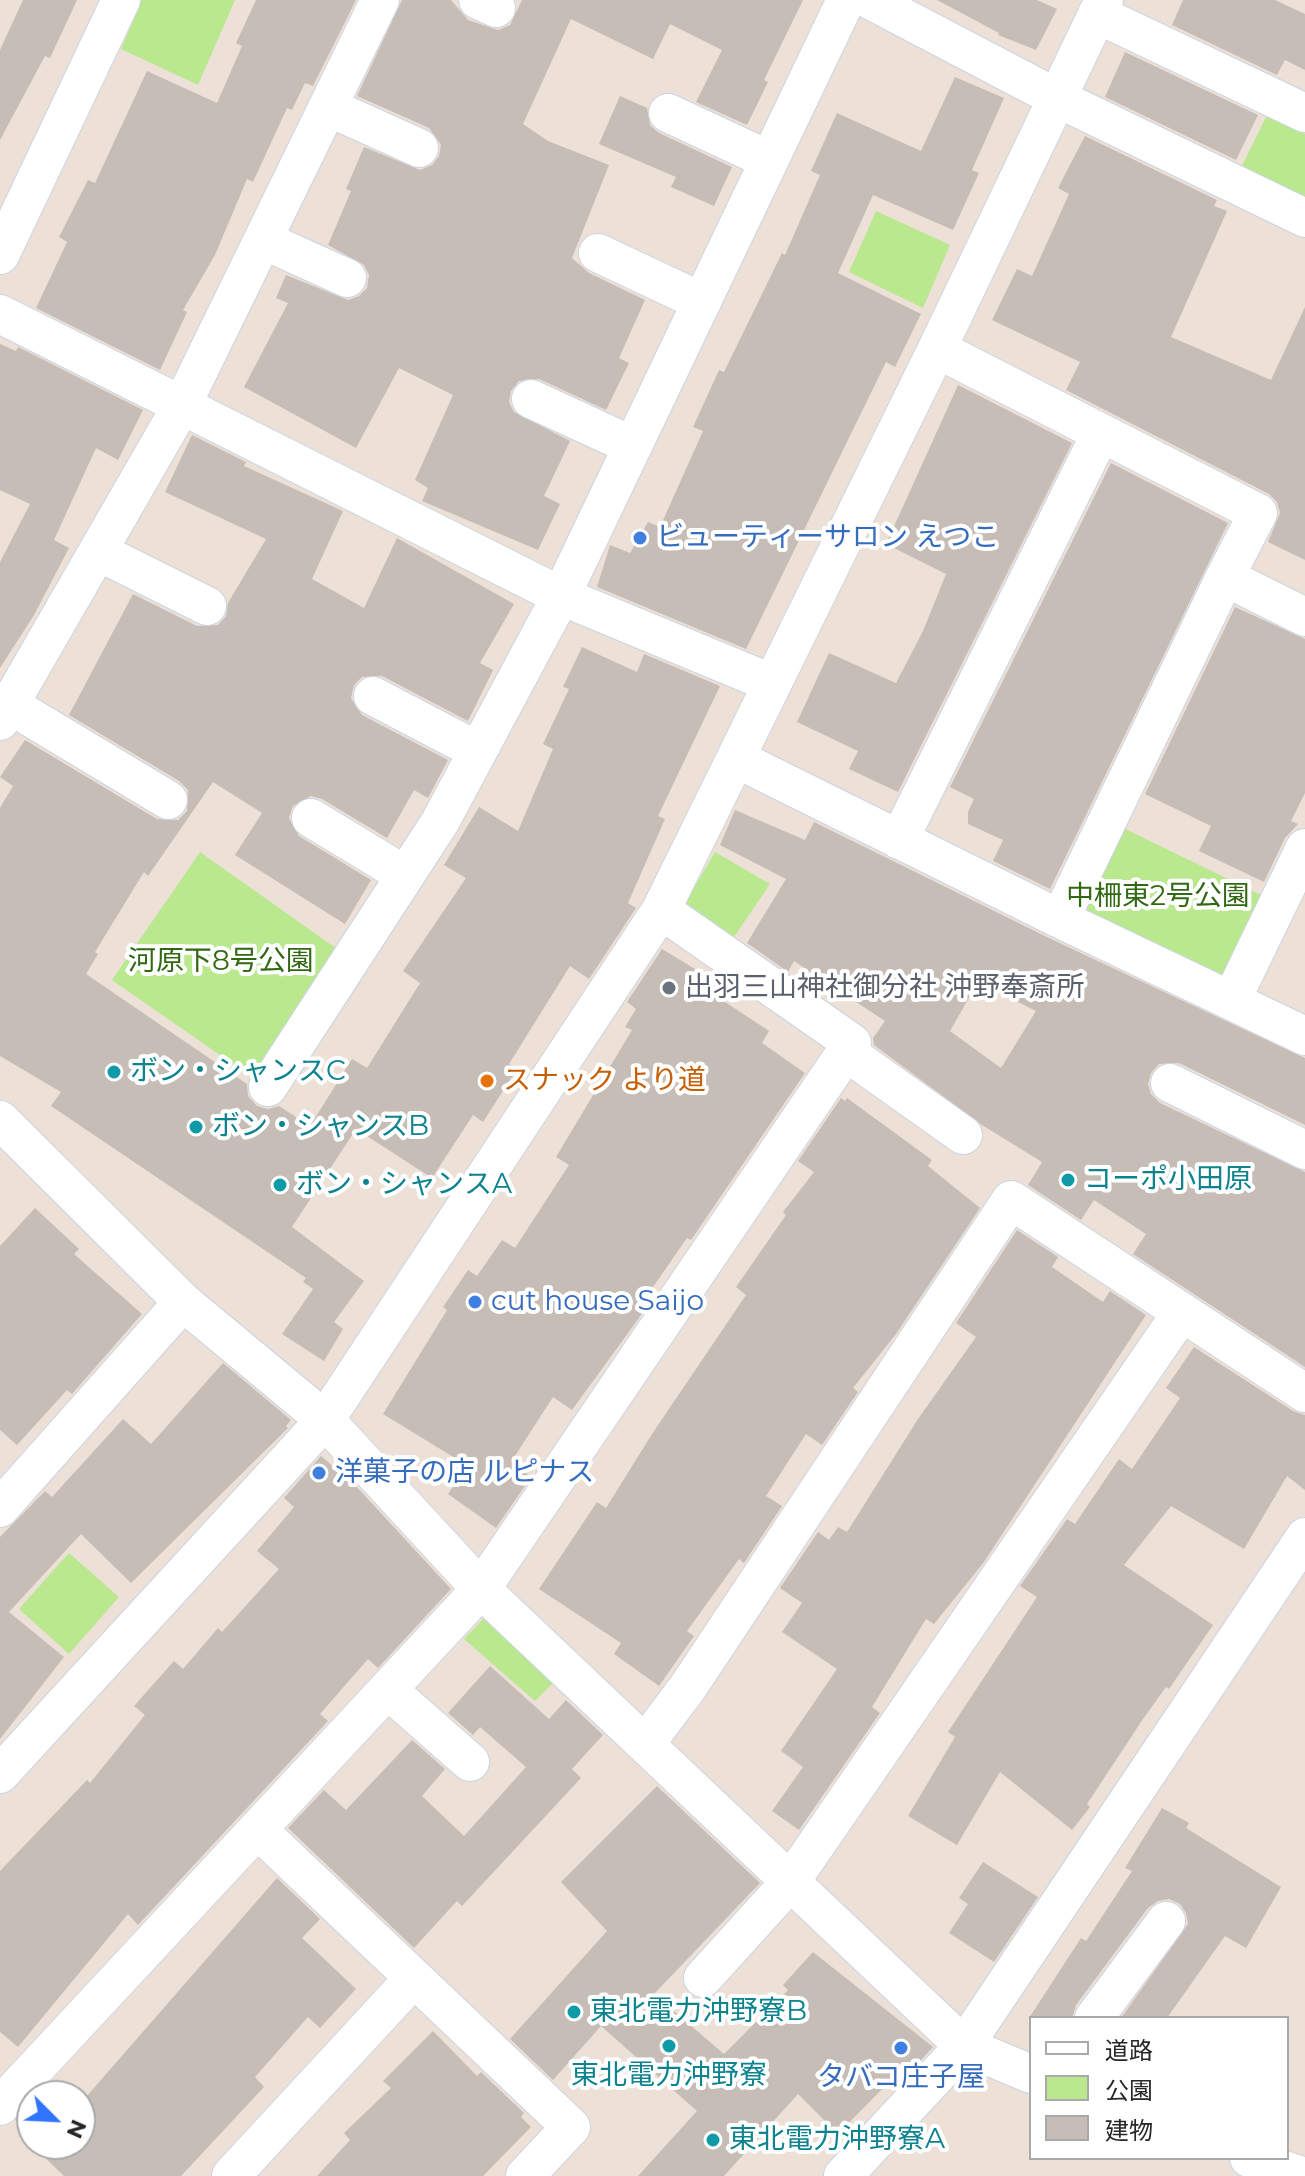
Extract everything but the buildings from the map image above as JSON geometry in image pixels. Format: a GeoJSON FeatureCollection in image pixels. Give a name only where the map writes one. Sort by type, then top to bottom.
{"type":"FeatureCollection","features":[{"type":"Feature","properties":{"kind":"street"},"geometry":{"type":"LineString","coordinates":[[0,255],[121,0]]}},
{"type":"Feature","properties":{"kind":"street"},"geometry":{"type":"LineString","coordinates":[[168,800],[5,713],[182,405],[380,0]]}},
{"type":"Feature","properties":{"kind":"street"},"geometry":{"type":"LineString","coordinates":[[268,1087],[440,822],[561,596],[846,0]]}},
{"type":"Feature","properties":{"kind":"street"},"geometry":{"type":"LineString","coordinates":[[870,0],[1057,98],[1305,218]]}},
{"type":"Feature","properties":{"kind":"street"},"geometry":{"type":"LineString","coordinates":[[2,1770],[325,1420],[661,910],[937,349],[1100,7],[1305,113]]}},
{"type":"Feature","properties":{"kind":"street"},"geometry":{"type":"LineString","coordinates":[[328,107],[419,148]]}},
{"type":"Feature","properties":{"kind":"street"},"geometry":{"type":"LineString","coordinates":[[668,113],[769,160]]}},
{"type":"Feature","properties":{"kind":"street"},"geometry":{"type":"LineString","coordinates":[[263,240],[347,278]]}},
{"type":"Feature","properties":{"kind":"street"},"geometry":{"type":"LineString","coordinates":[[598,253],[702,302]]}},
{"type":"Feature","properties":{"kind":"street"},"geometry":{"type":"LineString","coordinates":[[0,314],[561,596],[771,683]]}},
{"type":"Feature","properties":{"kind":"street"},"geometry":{"type":"LineString","coordinates":[[937,349],[1258,513],[1060,919]]}},
{"type":"Feature","properties":{"kind":"street"},"geometry":{"type":"LineString","coordinates":[[531,399],[633,446]]}},
{"type":"Feature","properties":{"kind":"street"},"geometry":{"type":"LineString","coordinates":[[899,840],[1101,433]]}},
{"type":"Feature","properties":{"kind":"street"},"geometry":{"type":"LineString","coordinates":[[99,552],[207,606]]}},
{"type":"Feature","properties":{"kind":"street"},"geometry":{"type":"LineString","coordinates":[[1225,577],[1305,617]]}},
{"type":"Feature","properties":{"kind":"street"},"geometry":{"type":"LineString","coordinates":[[373,696],[478,751]]}},
{"type":"Feature","properties":{"kind":"street"},"geometry":{"type":"LineString","coordinates":[[737,759],[1305,1036]]}},
{"type":"Feature","properties":{"kind":"street"},"geometry":{"type":"LineString","coordinates":[[311,818],[405,875]]}},
{"type":"Feature","properties":{"kind":"street"},"geometry":{"type":"LineString","coordinates":[[1232,999],[1305,848]]}},
{"type":"Feature","properties":{"kind":"street"},"geometry":{"type":"LineString","coordinates":[[0,2106],[481,1589],[852,1043],[661,910]]}},
{"type":"Feature","properties":{"kind":"street"},"geometry":{"type":"LineString","coordinates":[[846,1052],[963,1135]]}},
{"type":"Feature","properties":{"kind":"street"},"geometry":{"type":"LineString","coordinates":[[1170,1083],[1305,1150]]}},
{"type":"Feature","properties":{"kind":"street"},"geometry":{"type":"LineString","coordinates":[[0,1120],[183,1302],[325,1420],[481,1589],[964,2046],[1029,2073]]}},
{"type":"Feature","properties":{"kind":"street"},"geometry":{"type":"LineString","coordinates":[[645,1744],[688,1687],[1011,1200],[1305,1393]]}},
{"type":"Feature","properties":{"kind":"street"},"geometry":{"type":"LineString","coordinates":[[8,1485],[183,1302]]}},
{"type":"Feature","properties":{"kind":"street"},"geometry":{"type":"LineString","coordinates":[[703,1978],[791,1881],[1182,1312]]}},
{"type":"Feature","properties":{"kind":"street"},"geometry":{"type":"LineString","coordinates":[[843,2176],[964,2046],[1305,1537]]}},
{"type":"Feature","properties":{"kind":"street"},"geometry":{"type":"LineString","coordinates":[[388,1690],[470,1762]]}},
{"type":"Feature","properties":{"kind":"street"},"geometry":{"type":"LineString","coordinates":[[258,1830],[571,2127],[525,2176]]}},
{"type":"Feature","properties":{"kind":"street"},"geometry":{"type":"LineString","coordinates":[[1095,2016],[1166,1921]]}},
{"type":"Feature","properties":{"kind":"street"},"geometry":{"type":"LineString","coordinates":[[231,2176],[414,1978]]}},
{"type":"Feature","properties":{"kind":"street"},"geometry":{"type":"LineString","coordinates":[[1255,2160],[1302,2176]]}},
{"type":"Feature","properties":{"kind":"green space"},"geometry":{"type":"Polygon","coordinates":[[[142,0],[235,0],[198,85],[121,49],[142,0]]]}},
{"type":"Feature","properties":{"kind":"green space"},"geometry":{"type":"Polygon","coordinates":[[[1267,115],[1305,134],[1305,206],[1238,174],[1267,115]]]}},
{"type":"Feature","properties":{"kind":"green space"},"geometry":{"type":"Polygon","coordinates":[[[876,211],[950,245],[923,308],[849,272],[876,211]]]}},
{"type":"Feature","properties":{"kind":"green space","name":"中柵東2号公園"},"geometry":{"type":"Polygon","coordinates":[[[1117,825],[1261,895],[1222,978],[1076,911],[1117,825]]]}},
{"type":"Feature","properties":{"kind":"green space","name":"河原下8号公園"},"geometry":{"type":"Polygon","coordinates":[[[200,852],[337,949],[253,1078],[112,980],[200,852]]]}},
{"type":"Feature","properties":{"kind":"green space"},"geometry":{"type":"Polygon","coordinates":[[[715,852],[770,884],[730,943],[684,905],[715,852]]]}},
{"type":"Feature","properties":{"kind":"green space"},"geometry":{"type":"Polygon","coordinates":[[[69,1553],[119,1597],[69,1654],[19,1609],[69,1553]]]}},
{"type":"Feature","properties":{"kind":"green space"},"geometry":{"type":"Polygon","coordinates":[[[489,1613],[557,1679],[535,1701],[464,1639],[489,1613]]]}},
{"type":"Feature","properties":{"kind":"place","name":"ビューティーサロン えつこ"},"geometry":{"type":"Point","coordinates":[640,538]}},
{"type":"Feature","properties":{"kind":"place","name":"出羽三山神社御分社 沖野奉斎所"},"geometry":{"type":"Point","coordinates":[669,988]}},
{"type":"Feature","properties":{"kind":"place","name":"ボン・シャンスC"},"geometry":{"type":"Point","coordinates":[114,1072]}},
{"type":"Feature","properties":{"kind":"place","name":"スナック より道"},"geometry":{"type":"Point","coordinates":[487,1081]}},
{"type":"Feature","properties":{"kind":"place","name":"ボン・シャンスB"},"geometry":{"type":"Point","coordinates":[196,1127]}},
{"type":"Feature","properties":{"kind":"place","name":"コーポ小田原"},"geometry":{"type":"Point","coordinates":[1068,1180]}},
{"type":"Feature","properties":{"kind":"place","name":"ボン・シャンスA"},"geometry":{"type":"Point","coordinates":[280,1185]}},
{"type":"Feature","properties":{"kind":"place","name":"cut house Saijo"},"geometry":{"type":"Point","coordinates":[475,1302]}},
{"type":"Feature","properties":{"kind":"place","name":"洋菓子の店 ルピナス"},"geometry":{"type":"Point","coordinates":[319,1473]}},
{"type":"Feature","properties":{"kind":"place","name":"東北電力沖野寮B"},"geometry":{"type":"Point","coordinates":[574,2012]}},
{"type":"Feature","properties":{"kind":"place","name":"東北電力沖野寮"},"geometry":{"type":"Point","coordinates":[669,2046]}},
{"type":"Feature","properties":{"kind":"place","name":"タバコ庄子屋"},"geometry":{"type":"Point","coordinates":[901,2048]}},
{"type":"Feature","properties":{"kind":"place","name":"東北電力沖野寮A"},"geometry":{"type":"Point","coordinates":[713,2140]}}]}
